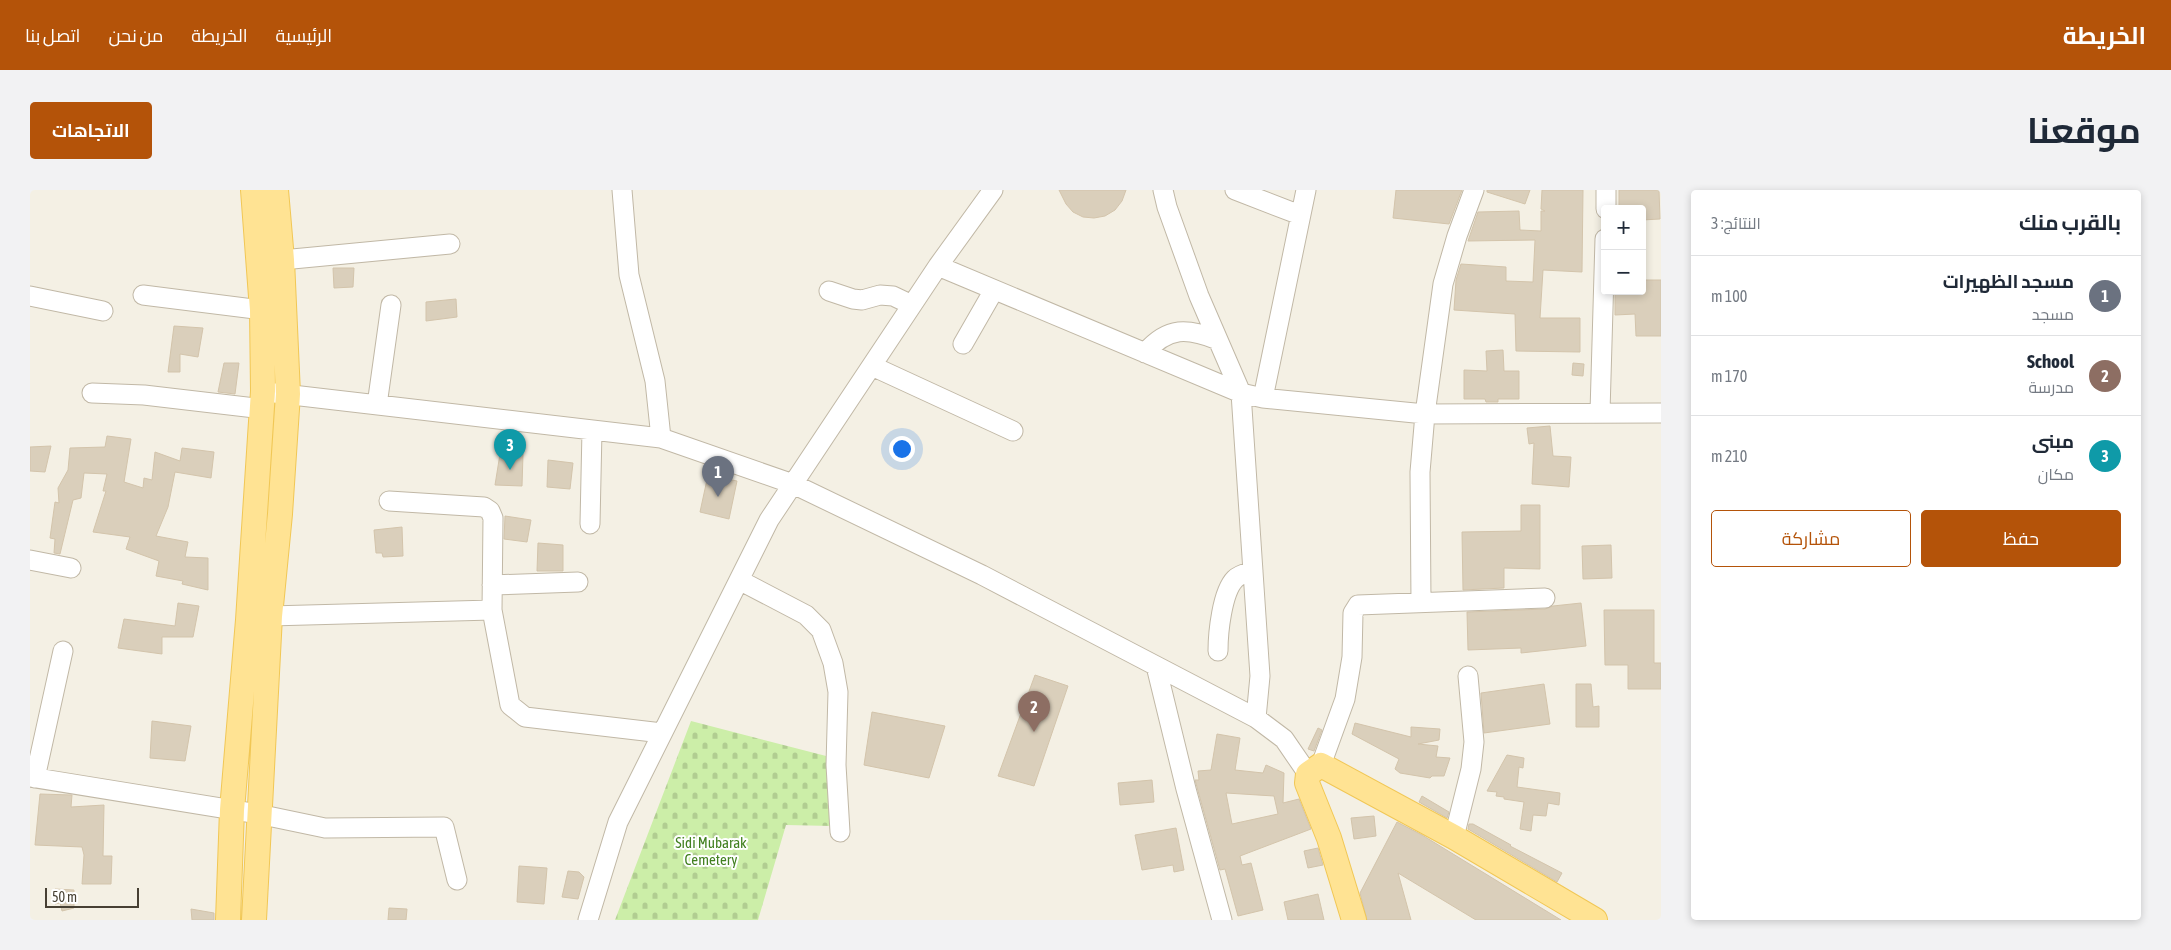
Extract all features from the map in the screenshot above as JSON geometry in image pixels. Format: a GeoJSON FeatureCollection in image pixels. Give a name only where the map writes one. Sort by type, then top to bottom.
{"type":"FeatureCollection","features":[{"type":"Feature","properties":{"kind":"main road"},"geometry":{"type":"LineString","coordinates":[[228,920],[232,810],[263,400],[262,310],[253,190]]}},
{"type":"Feature","properties":{"kind":"main road"},"geometry":{"type":"LineString","coordinates":[[254,920],[258,814],[270,616],[280,514],[288,394],[282,260],[276,190]]}},
{"type":"Feature","properties":{"kind":"main road"},"geometry":{"type":"LineString","coordinates":[[1354,920],[1329,838],[1308,783],[1314,769],[1454,837],[1595,920]]}},
{"type":"Feature","properties":{"kind":"street"},"geometry":{"type":"LineString","coordinates":[[622,190],[629,275],[655,381],[661,438]]}},
{"type":"Feature","properties":{"kind":"street"},"geometry":{"type":"LineString","coordinates":[[588,920],[618,822],[768,520],[938,266],[993,190]]}},
{"type":"Feature","properties":{"kind":"street"},"geometry":{"type":"LineString","coordinates":[[1163,190],[1167,207],[1199,296],[1241,393],[1260,676],[1256,718]]}},
{"type":"Feature","properties":{"kind":"street"},"geometry":{"type":"LineString","coordinates":[[1235,190],[1300,215]]}},
{"type":"Feature","properties":{"kind":"street"},"geometry":{"type":"LineString","coordinates":[[1263,398],[1306,190]]}},
{"type":"Feature","properties":{"kind":"street"},"geometry":{"type":"LineString","coordinates":[[1421,602],[1420,472],[1425,414],[1443,284],[1457,236],[1474,190]]}},
{"type":"Feature","properties":{"kind":"street"},"geometry":{"type":"LineString","coordinates":[[1606,190],[1606,205]]}},
{"type":"Feature","properties":{"kind":"street"},"geometry":{"type":"LineString","coordinates":[[282,260],[450,244]]}},
{"type":"Feature","properties":{"kind":"street"},"geometry":{"type":"LineString","coordinates":[[1600,412],[1605,250]]}},
{"type":"Feature","properties":{"kind":"street"},"geometry":{"type":"LineString","coordinates":[[938,266],[1241,393],[1263,398],[1425,414],[1661,412]]}},
{"type":"Feature","properties":{"kind":"street"},"geometry":{"type":"LineString","coordinates":[[963,344],[994,290]]}},
{"type":"Feature","properties":{"kind":"street"},"geometry":{"type":"LineString","coordinates":[[829,291],[862,300],[880,295],[893,296],[912,305]]}},
{"type":"Feature","properties":{"kind":"street"},"geometry":{"type":"LineString","coordinates":[[144,295],[262,310]]}},
{"type":"Feature","properties":{"kind":"street"},"geometry":{"type":"LineString","coordinates":[[30,296],[103,312]]}},
{"type":"Feature","properties":{"kind":"street"},"geometry":{"type":"LineString","coordinates":[[377,405],[391,306]]}},
{"type":"Feature","properties":{"kind":"street"},"geometry":{"type":"LineString","coordinates":[[1145,353],[1156,341],[1173,332],[1196,332],[1218,340]]}},
{"type":"Feature","properties":{"kind":"street"},"geometry":{"type":"LineString","coordinates":[[872,366],[1013,431]]}},
{"type":"Feature","properties":{"kind":"street"},"geometry":{"type":"LineString","coordinates":[[92,394],[263,400],[288,394],[661,438],[793,484],[982,575],[1256,718],[1284,739],[1314,769],[1345,699],[1352,657],[1353,613],[1358,606],[1545,598]]}},
{"type":"Feature","properties":{"kind":"street"},"geometry":{"type":"LineString","coordinates":[[590,524],[592,430]]}},
{"type":"Feature","properties":{"kind":"street"},"geometry":{"type":"LineString","coordinates":[[389,501],[484,507],[490,511],[493,518],[492,610],[510,705],[525,717],[662,733]]}},
{"type":"Feature","properties":{"kind":"street"},"geometry":{"type":"LineString","coordinates":[[30,560],[71,568]]}},
{"type":"Feature","properties":{"kind":"street"},"geometry":{"type":"LineString","coordinates":[[1218,651],[1218,626],[1230,586],[1240,575],[1253,571]]}},
{"type":"Feature","properties":{"kind":"street"},"geometry":{"type":"LineString","coordinates":[[739,580],[806,615],[821,630],[833,663],[838,692],[836,765],[840,832]]}},
{"type":"Feature","properties":{"kind":"street"},"geometry":{"type":"LineString","coordinates":[[492,585],[578,582]]}},
{"type":"Feature","properties":{"kind":"street"},"geometry":{"type":"LineString","coordinates":[[270,616],[492,610]]}},
{"type":"Feature","properties":{"kind":"street"},"geometry":{"type":"LineString","coordinates":[[62,652],[33,778],[258,814],[325,828],[444,827],[457,880]]}},
{"type":"Feature","properties":{"kind":"street"},"geometry":{"type":"LineString","coordinates":[[1156,666],[1186,789],[1222,920]]}},
{"type":"Feature","properties":{"kind":"street"},"geometry":{"type":"LineString","coordinates":[[1454,837],[1470,769],[1474,742],[1468,676]]}},
{"type":"Feature","properties":{"kind":"green space","name":"Sidi Mubarak Cemetery"},"geometry":{"type":"Polygon","coordinates":[[[691,721],[830,757],[832,826],[786,825],[758,920],[615,920],[691,721]]]}},
{"type":"Feature","properties":{"kind":"building"},"geometry":{"type":"Polygon","coordinates":[[[1059,190],[1126,190],[1122,201],[1115,210],[1105,216],[1094,218],[1083,217],[1073,212],[1066,204],[1059,190]]]}},
{"type":"Feature","properties":{"kind":"building"},"geometry":{"type":"Polygon","coordinates":[[[1396,190],[1462,190],[1449,224],[1393,218],[1396,190]]]}},
{"type":"Feature","properties":{"kind":"building"},"geometry":{"type":"Polygon","coordinates":[[[1487,190],[1530,190],[1525,204],[1487,192],[1487,190]]]}},
{"type":"Feature","properties":{"kind":"building"},"geometry":{"type":"Polygon","coordinates":[[[1542,190],[1583,190],[1582,272],[1543,270],[1540,318],[1580,318],[1580,352],[1516,351],[1515,314],[1454,310],[1456,280],[1461,264],[1506,267],[1506,281],[1533,282],[1535,240],[1468,241],[1478,212],[1519,211],[1520,230],[1541,231],[1541,211],[1545,211],[1541,209],[1542,190]]]}},
{"type":"Feature","properties":{"kind":"building"},"geometry":{"type":"Polygon","coordinates":[[[1619,190],[1659,190],[1660,219],[1646,220],[1646,205],[1619,205],[1619,190]]]}},
{"type":"Feature","properties":{"kind":"building"},"geometry":{"type":"Polygon","coordinates":[[[333,268],[354,268],[353,287],[334,288],[333,268]]]}},
{"type":"Feature","properties":{"kind":"building"},"geometry":{"type":"Polygon","coordinates":[[[1646,280],[1661,280],[1661,336],[1636,336],[1635,314],[1615,315],[1615,295],[1646,295],[1646,280]]]}},
{"type":"Feature","properties":{"kind":"building"},"geometry":{"type":"Polygon","coordinates":[[[456,299],[457,317],[426,321],[426,302],[456,299]]]}},
{"type":"Feature","properties":{"kind":"building"},"geometry":{"type":"Polygon","coordinates":[[[174,326],[203,328],[198,357],[180,354],[180,372],[168,372],[174,326]]]}},
{"type":"Feature","properties":{"kind":"building"},"geometry":{"type":"Polygon","coordinates":[[[1503,350],[1504,371],[1519,371],[1519,399],[1498,399],[1498,402],[1486,402],[1485,399],[1464,399],[1464,370],[1487,371],[1486,351],[1503,350]]]}},
{"type":"Feature","properties":{"kind":"building"},"geometry":{"type":"Polygon","coordinates":[[[224,363],[239,363],[235,394],[218,392],[224,363]]]}},
{"type":"Feature","properties":{"kind":"building"},"geometry":{"type":"Polygon","coordinates":[[[1573,363],[1584,364],[1583,376],[1572,375],[1573,363]]]}},
{"type":"Feature","properties":{"kind":"building"},"geometry":{"type":"Polygon","coordinates":[[[1550,426],[1553,456],[1571,457],[1569,487],[1532,484],[1534,443],[1529,444],[1527,428],[1550,426]]]}},
{"type":"Feature","properties":{"kind":"building"},"geometry":{"type":"Polygon","coordinates":[[[107,436],[131,439],[124,482],[143,488],[144,478],[152,480],[155,452],[180,461],[182,448],[214,452],[211,478],[175,472],[168,507],[156,536],[188,542],[185,557],[208,558],[208,590],[182,584],[183,581],[156,576],[159,561],[126,549],[130,537],[93,532],[106,491],[103,491],[107,474],[84,473],[81,498],[73,500],[60,554],[54,553],[55,539],[50,538],[55,502],[59,503],[58,488],[68,470],[70,448],[105,447],[107,436]]]}},
{"type":"Feature","properties":{"kind":"building"},"geometry":{"type":"Polygon","coordinates":[[[51,446],[45,472],[30,471],[30,447],[51,446]]]}},
{"type":"Feature","properties":{"kind":"building"},"geometry":{"type":"Polygon","coordinates":[[[500,454],[523,454],[522,486],[495,485],[500,454]]]}},
{"type":"Feature","properties":{"kind":"building"},"geometry":{"type":"Polygon","coordinates":[[[548,460],[573,463],[570,489],[547,487],[548,460]]]}},
{"type":"Feature","properties":{"kind":"building"},"geometry":{"type":"Polygon","coordinates":[[[708,475],[737,481],[729,519],[700,512],[708,475]]]}},
{"type":"Feature","properties":{"kind":"building"},"geometry":{"type":"Polygon","coordinates":[[[1521,505],[1540,505],[1540,569],[1504,568],[1504,588],[1463,590],[1462,532],[1521,531],[1521,505]]]}},
{"type":"Feature","properties":{"kind":"building"},"geometry":{"type":"Polygon","coordinates":[[[505,516],[531,520],[527,542],[504,539],[505,516]]]}},
{"type":"Feature","properties":{"kind":"building"},"geometry":{"type":"Polygon","coordinates":[[[402,527],[403,556],[383,557],[382,553],[376,553],[374,530],[402,527]]]}},
{"type":"Feature","properties":{"kind":"building"},"geometry":{"type":"Polygon","coordinates":[[[538,543],[563,545],[563,571],[537,571],[538,543]]]}},
{"type":"Feature","properties":{"kind":"building"},"geometry":{"type":"Polygon","coordinates":[[[1611,545],[1612,578],[1583,579],[1582,546],[1611,545]]]}},
{"type":"Feature","properties":{"kind":"building"},"geometry":{"type":"Polygon","coordinates":[[[178,603],[199,606],[193,637],[162,637],[162,654],[118,648],[124,619],[175,626],[178,603]]]}},
{"type":"Feature","properties":{"kind":"building"},"geometry":{"type":"Polygon","coordinates":[[[1581,603],[1586,646],[1521,653],[1521,648],[1468,650],[1467,612],[1545,609],[1553,606],[1581,603]]]}},
{"type":"Feature","properties":{"kind":"building"},"geometry":{"type":"Polygon","coordinates":[[[1604,610],[1654,610],[1654,663],[1661,663],[1661,689],[1628,689],[1628,665],[1605,665],[1604,610]]]}},
{"type":"Feature","properties":{"kind":"building"},"geometry":{"type":"Polygon","coordinates":[[[1035,675],[1068,686],[1034,786],[998,776],[1035,675]]]}},
{"type":"Feature","properties":{"kind":"building"},"geometry":{"type":"Polygon","coordinates":[[[1544,684],[1550,724],[1484,733],[1481,693],[1544,684]]]}},
{"type":"Feature","properties":{"kind":"building"},"geometry":{"type":"Polygon","coordinates":[[[1576,684],[1591,684],[1593,707],[1599,706],[1599,727],[1576,727],[1576,684]]]}},
{"type":"Feature","properties":{"kind":"building"},"geometry":{"type":"Polygon","coordinates":[[[872,712],[945,726],[929,778],[864,765],[872,712]]]}},
{"type":"Feature","properties":{"kind":"building"},"geometry":{"type":"Polygon","coordinates":[[[152,721],[191,726],[185,761],[150,758],[152,721]]]}},
{"type":"Feature","properties":{"kind":"building"},"geometry":{"type":"Polygon","coordinates":[[[1355,723],[1411,737],[1411,727],[1440,729],[1439,740],[1418,744],[1438,746],[1436,757],[1450,758],[1444,776],[1432,776],[1430,778],[1400,773],[1395,769],[1399,759],[1352,734],[1355,723]]]}},
{"type":"Feature","properties":{"kind":"building"},"geometry":{"type":"Polygon","coordinates":[[[1318,728],[1322,730],[1314,751],[1308,749],[1318,728]]]}},
{"type":"Feature","properties":{"kind":"building"},"geometry":{"type":"Polygon","coordinates":[[[1217,734],[1240,738],[1235,770],[1263,773],[1266,765],[1284,773],[1283,803],[1299,799],[1311,829],[1240,856],[1242,865],[1251,863],[1263,910],[1238,916],[1225,869],[1220,870],[1195,780],[1199,780],[1198,771],[1211,770],[1217,734]],[[1226,793],[1232,824],[1278,814],[1274,796],[1226,793]]]}},
{"type":"Feature","properties":{"kind":"building"},"geometry":{"type":"Polygon","coordinates":[[[1507,755],[1524,758],[1523,768],[1519,767],[1517,787],[1560,793],[1559,805],[1548,803],[1546,816],[1533,815],[1531,831],[1520,829],[1524,802],[1504,799],[1504,797],[1496,796],[1497,792],[1487,791],[1507,755]]]}},
{"type":"Feature","properties":{"kind":"building"},"geometry":{"type":"Polygon","coordinates":[[[1152,780],[1154,802],[1120,805],[1118,783],[1152,780]]]}},
{"type":"Feature","properties":{"kind":"building"},"geometry":{"type":"Polygon","coordinates":[[[40,794],[72,795],[71,807],[104,805],[103,856],[112,856],[111,884],[82,884],[84,855],[82,847],[35,845],[40,794]]]}},
{"type":"Feature","properties":{"kind":"building"},"geometry":{"type":"Polygon","coordinates":[[[1422,796],[1449,812],[1447,818],[1419,802],[1422,796]]]}},
{"type":"Feature","properties":{"kind":"building"},"geometry":{"type":"Polygon","coordinates":[[[1374,816],[1376,836],[1354,839],[1351,818],[1374,816]]]}},
{"type":"Feature","properties":{"kind":"building"},"geometry":{"type":"Polygon","coordinates":[[[1397,822],[1422,835],[1561,920],[1476,920],[1398,873],[1411,920],[1367,920],[1360,893],[1397,822]]]}},
{"type":"Feature","properties":{"kind":"building"},"geometry":{"type":"Polygon","coordinates":[[[1469,824],[1473,824],[1562,873],[1557,882],[1468,829],[1469,824]]]}},
{"type":"Feature","properties":{"kind":"building"},"geometry":{"type":"Polygon","coordinates":[[[1176,828],[1184,870],[1174,872],[1173,865],[1142,870],[1135,835],[1176,828]]]}},
{"type":"Feature","properties":{"kind":"building"},"geometry":{"type":"Polygon","coordinates":[[[1318,848],[1323,865],[1308,868],[1304,851],[1318,848]]]}},
{"type":"Feature","properties":{"kind":"building"},"geometry":{"type":"Polygon","coordinates":[[[519,866],[547,868],[544,904],[517,902],[519,866]]]}},
{"type":"Feature","properties":{"kind":"building"},"geometry":{"type":"Polygon","coordinates":[[[568,871],[579,872],[584,877],[578,899],[562,897],[568,871]]]}},
{"type":"Feature","properties":{"kind":"building"},"geometry":{"type":"Polygon","coordinates":[[[55,889],[74,890],[74,908],[62,911],[60,903],[55,904],[55,889]]]}},
{"type":"Feature","properties":{"kind":"building"},"geometry":{"type":"Polygon","coordinates":[[[1318,894],[1324,920],[1288,920],[1284,902],[1318,894]]]}},
{"type":"Feature","properties":{"kind":"building"},"geometry":{"type":"Polygon","coordinates":[[[389,908],[407,909],[406,920],[388,920],[389,908]]]}},
{"type":"Feature","properties":{"kind":"building"},"geometry":{"type":"Polygon","coordinates":[[[191,909],[214,913],[214,920],[192,920],[191,909]]]}},
{"type":"Feature","properties":{"kind":"place","name":"مبنى"},"geometry":{"type":"Point","coordinates":[510,470]}},
{"type":"Feature","properties":{"kind":"place","name":"مسجد الظهيرات"},"geometry":{"type":"Point","coordinates":[718,497]}},
{"type":"Feature","properties":{"kind":"place","name":"School"},"geometry":{"type":"Point","coordinates":[1034,732]}}]}
